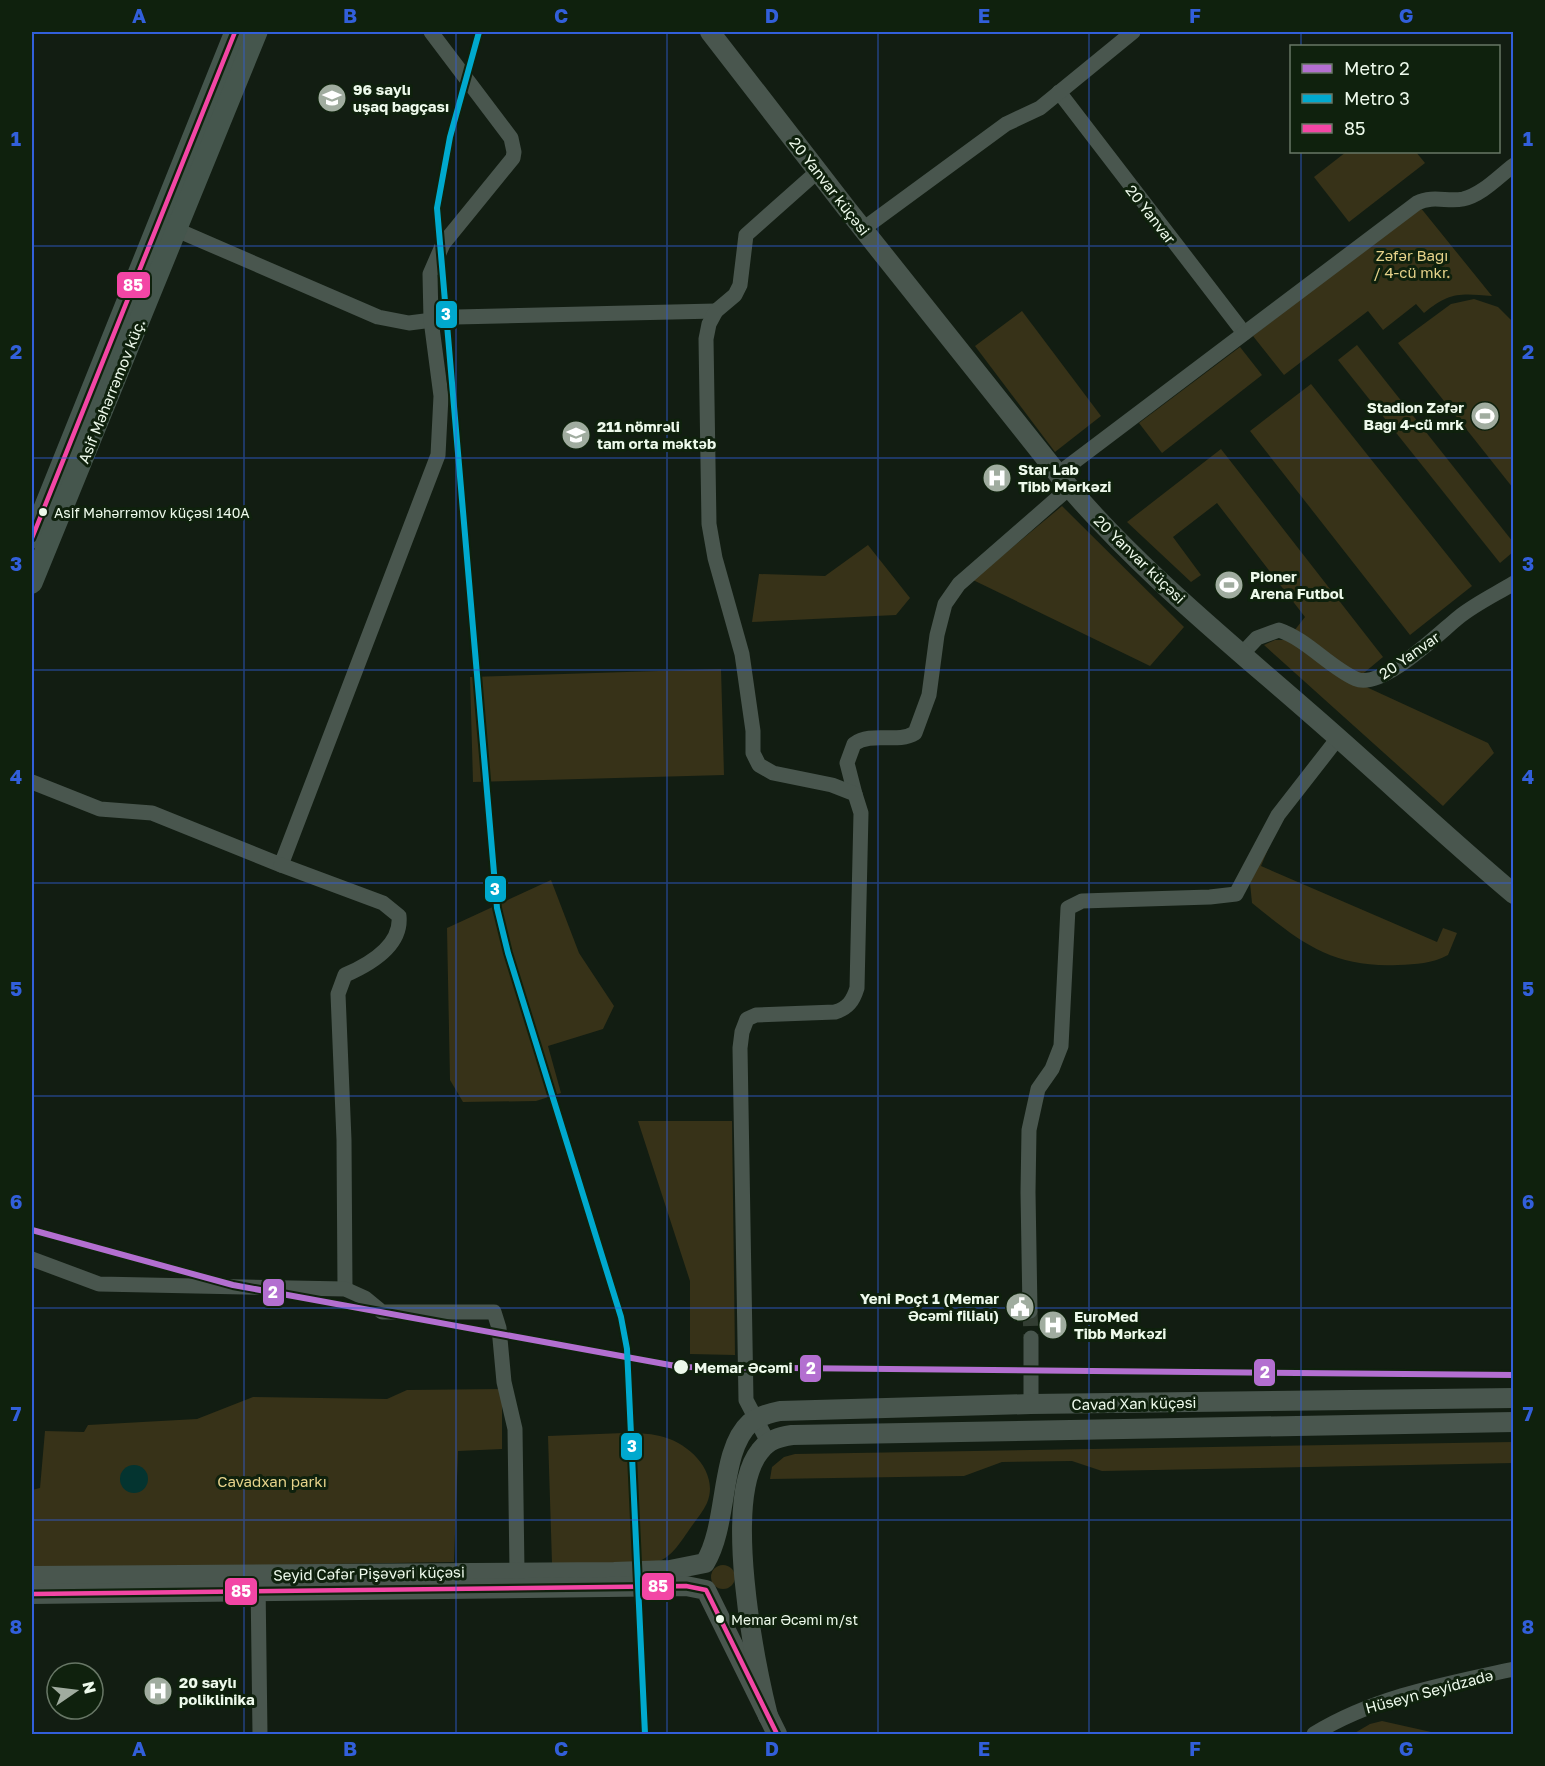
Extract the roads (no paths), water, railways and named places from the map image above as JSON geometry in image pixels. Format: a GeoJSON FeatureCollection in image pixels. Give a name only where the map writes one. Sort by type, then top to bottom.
{"type":"FeatureCollection","features":[{"type":"Feature","properties":{"kind":"main road","name":"Asif Məhərrəmov küç."},"geometry":{"type":"LineString","coordinates":[[32,582],[168,226],[235,32]]}},
{"type":"Feature","properties":{"kind":"main road","name":"Asif Məhərrəmov küç."},"geometry":{"type":"LineString","coordinates":[[32,538],[168,226],[257,32]]}},
{"type":"Feature","properties":{"kind":"street"},"geometry":{"type":"LineString","coordinates":[[281,864],[438,455],[441,396],[431,320],[430,274],[443,244],[513,159],[511,138],[431,32]]}},
{"type":"Feature","properties":{"kind":"street","name":"20 Yanvar küçəsi"},"geometry":{"type":"LineString","coordinates":[[710,32],[1063,481],[1139,560],[1514,894]]}},
{"type":"Feature","properties":{"kind":"street"},"geometry":{"type":"LineString","coordinates":[[864,229],[1006,124],[1040,108],[1133,32]]}},
{"type":"Feature","properties":{"kind":"street","name":"20 Yanvar"},"geometry":{"type":"LineString","coordinates":[[1059,92],[1244,333]]}},
{"type":"Feature","properties":{"kind":"street"},"geometry":{"type":"LineString","coordinates":[[706,1590],[718,1598],[726,1598],[739,1591],[744,1578],[743,1532],[747,1483],[756,1456],[768,1442],[746,1400],[740,1091],[742,1032],[747,1019],[756,1015],[835,1012],[844,1010],[854,998],[858,977],[861,813],[847,763],[854,744],[864,739],[904,737],[915,733],[928,695],[937,635],[945,604],[959,584],[1063,481],[1244,333],[1417,203],[1434,198],[1460,200],[1470,197],[1514,165]]}},
{"type":"Feature","properties":{"kind":"street"},"geometry":{"type":"LineString","coordinates":[[818,171],[746,236],[740,285],[735,296],[716,311],[709,324],[706,339],[709,524],[715,558],[742,654],[753,731],[753,753],[759,765],[773,773],[832,785],[855,794]]}},
{"type":"Feature","properties":{"kind":"street"},"geometry":{"type":"LineString","coordinates":[[168,226],[378,317],[397,322],[456,317],[716,311]]}},
{"type":"Feature","properties":{"kind":"street","name":"20 Yanvar"},"geometry":{"type":"LineString","coordinates":[[1242,654],[1257,638],[1279,630],[1296,638],[1355,679],[1368,681],[1386,673],[1431,642],[1460,616],[1514,583]]}},
{"type":"Feature","properties":{"kind":"street"},"geometry":{"type":"LineString","coordinates":[[1030,1311],[1029,1130],[1038,1089],[1052,1069],[1061,1046],[1068,908],[1082,901],[1210,897],[1236,894],[1278,815],[1321,756],[1338,738]]}},
{"type":"Feature","properties":{"kind":"street"},"geometry":{"type":"LineString","coordinates":[[32,782],[100,809],[152,813],[384,903],[399,916],[400,924],[392,940],[370,964],[345,975],[338,994],[344,1140],[345,1289]]}},
{"type":"Feature","properties":{"kind":"street"},"geometry":{"type":"LineString","coordinates":[[32,1259],[99,1284],[345,1289],[365,1298],[382,1312],[494,1312],[499,1328],[504,1382],[515,1429],[518,1571]]}},
{"type":"Feature","properties":{"kind":"street"},"geometry":{"type":"LineString","coordinates":[[1031,1338],[1031,1404]]}},
{"type":"Feature","properties":{"kind":"street","name":"Cavad Xan küçəsi"},"geometry":{"type":"LineString","coordinates":[[755,1420],[789,1410],[1031,1404],[1514,1398]]}},
{"type":"Feature","properties":{"kind":"street"},"geometry":{"type":"LineString","coordinates":[[755,1420],[744,1430],[733,1454],[719,1530],[700,1574],[777,1734]]}},
{"type":"Feature","properties":{"kind":"street","name":"Cavad Xan küçəsi"},"geometry":{"type":"LineString","coordinates":[[768,1442],[792,1435],[1514,1422]]}},
{"type":"Feature","properties":{"kind":"street"},"geometry":{"type":"LineString","coordinates":[[705,1563],[716,1555],[730,1555],[741,1564],[754,1652],[768,1716]]}},
{"type":"Feature","properties":{"kind":"street","name":"Seyid Cəfər Pişəvəri küçəsi"},"geometry":{"type":"LineString","coordinates":[[32,1594],[518,1571],[651,1571],[705,1563]]}},
{"type":"Feature","properties":{"kind":"street","name":"Seyid Cəfər Pişəvəri küçəsi"},"geometry":{"type":"LineString","coordinates":[[32,1576],[258,1582],[666,1584],[706,1590]]}},
{"type":"Feature","properties":{"kind":"street"},"geometry":{"type":"LineString","coordinates":[[258,1582],[260,1734]]}},
{"type":"Feature","properties":{"kind":"street","name":"Hüseyn Seyidzadə"},"geometry":{"type":"LineString","coordinates":[[1314,1734],[1358,1710],[1383,1701],[1514,1669]]}},
{"type":"Feature","properties":{"kind":"water"},"geometry":{"type":"Polygon","coordinates":[[[134,1465],[144,1469],[148,1479],[144,1489],[134,1493],[124,1489],[120,1479],[124,1469],[134,1465]]]}},
{"type":"Feature","properties":{"kind":"tunnel"},"geometry":{"type":"LineString","coordinates":[[1030,1311],[1031,1338]]}},
{"type":"Feature","properties":{"kind":"metro line","name":"3"},"geometry":{"type":"LineString","coordinates":[[479,32],[450,137],[437,208],[497,908],[508,953],[621,1317],[627,1349],[645,1734]]}},
{"type":"Feature","properties":{"kind":"metro line","name":"2"},"geometry":{"type":"LineString","coordinates":[[32,1230],[233,1285],[681,1367],[1514,1375]]}},
{"type":"Feature","properties":{"kind":"place","name":"96 saylı uşaq bağçası"},"geometry":{"type":"Point","coordinates":[332,98]}},
{"type":"Feature","properties":{"kind":"place","name":"Stadion Zəfər Bağı 4-cü mrk"},"geometry":{"type":"Point","coordinates":[1485,416]}},
{"type":"Feature","properties":{"kind":"place","name":"211 nömrəli tam orta məktəb"},"geometry":{"type":"Point","coordinates":[576,435]}},
{"type":"Feature","properties":{"kind":"place","name":"Star Lab Tibb Mәrkәzi"},"geometry":{"type":"Point","coordinates":[997,478]}},
{"type":"Feature","properties":{"kind":"place","name":"Asif Məhərrəmov küçəsi 140A"},"geometry":{"type":"Point","coordinates":[43,512]}},
{"type":"Feature","properties":{"kind":"place","name":"Pioner Arena Futbol"},"geometry":{"type":"Point","coordinates":[1229,585]}},
{"type":"Feature","properties":{"kind":"place","name":"Yeni Poçt 1 (Memar Əcəmi filialı)"},"geometry":{"type":"Point","coordinates":[1020,1307]}},
{"type":"Feature","properties":{"kind":"place","name":"EuroMed Tibb Mərkəzi"},"geometry":{"type":"Point","coordinates":[1053,1325]}},
{"type":"Feature","properties":{"kind":"place","name":"Memar Əcəmi"},"geometry":{"type":"Point","coordinates":[681,1367]}},
{"type":"Feature","properties":{"kind":"place","name":"Memar Əcəmi m/st"},"geometry":{"type":"Point","coordinates":[720,1619]}},
{"type":"Feature","properties":{"kind":"place","name":"20 saylı poliklinika"},"geometry":{"type":"Point","coordinates":[158,1691]}},
{"type":"Feature","properties":{"kind":"park label","name":"Zəfər Bağı / 4-cü mkr."},"geometry":{"type":"Point","coordinates":[1412,264]}},
{"type":"Feature","properties":{"kind":"park label","name":"Cavadxan parkı"},"geometry":{"type":"Point","coordinates":[272,1481]}}]}
